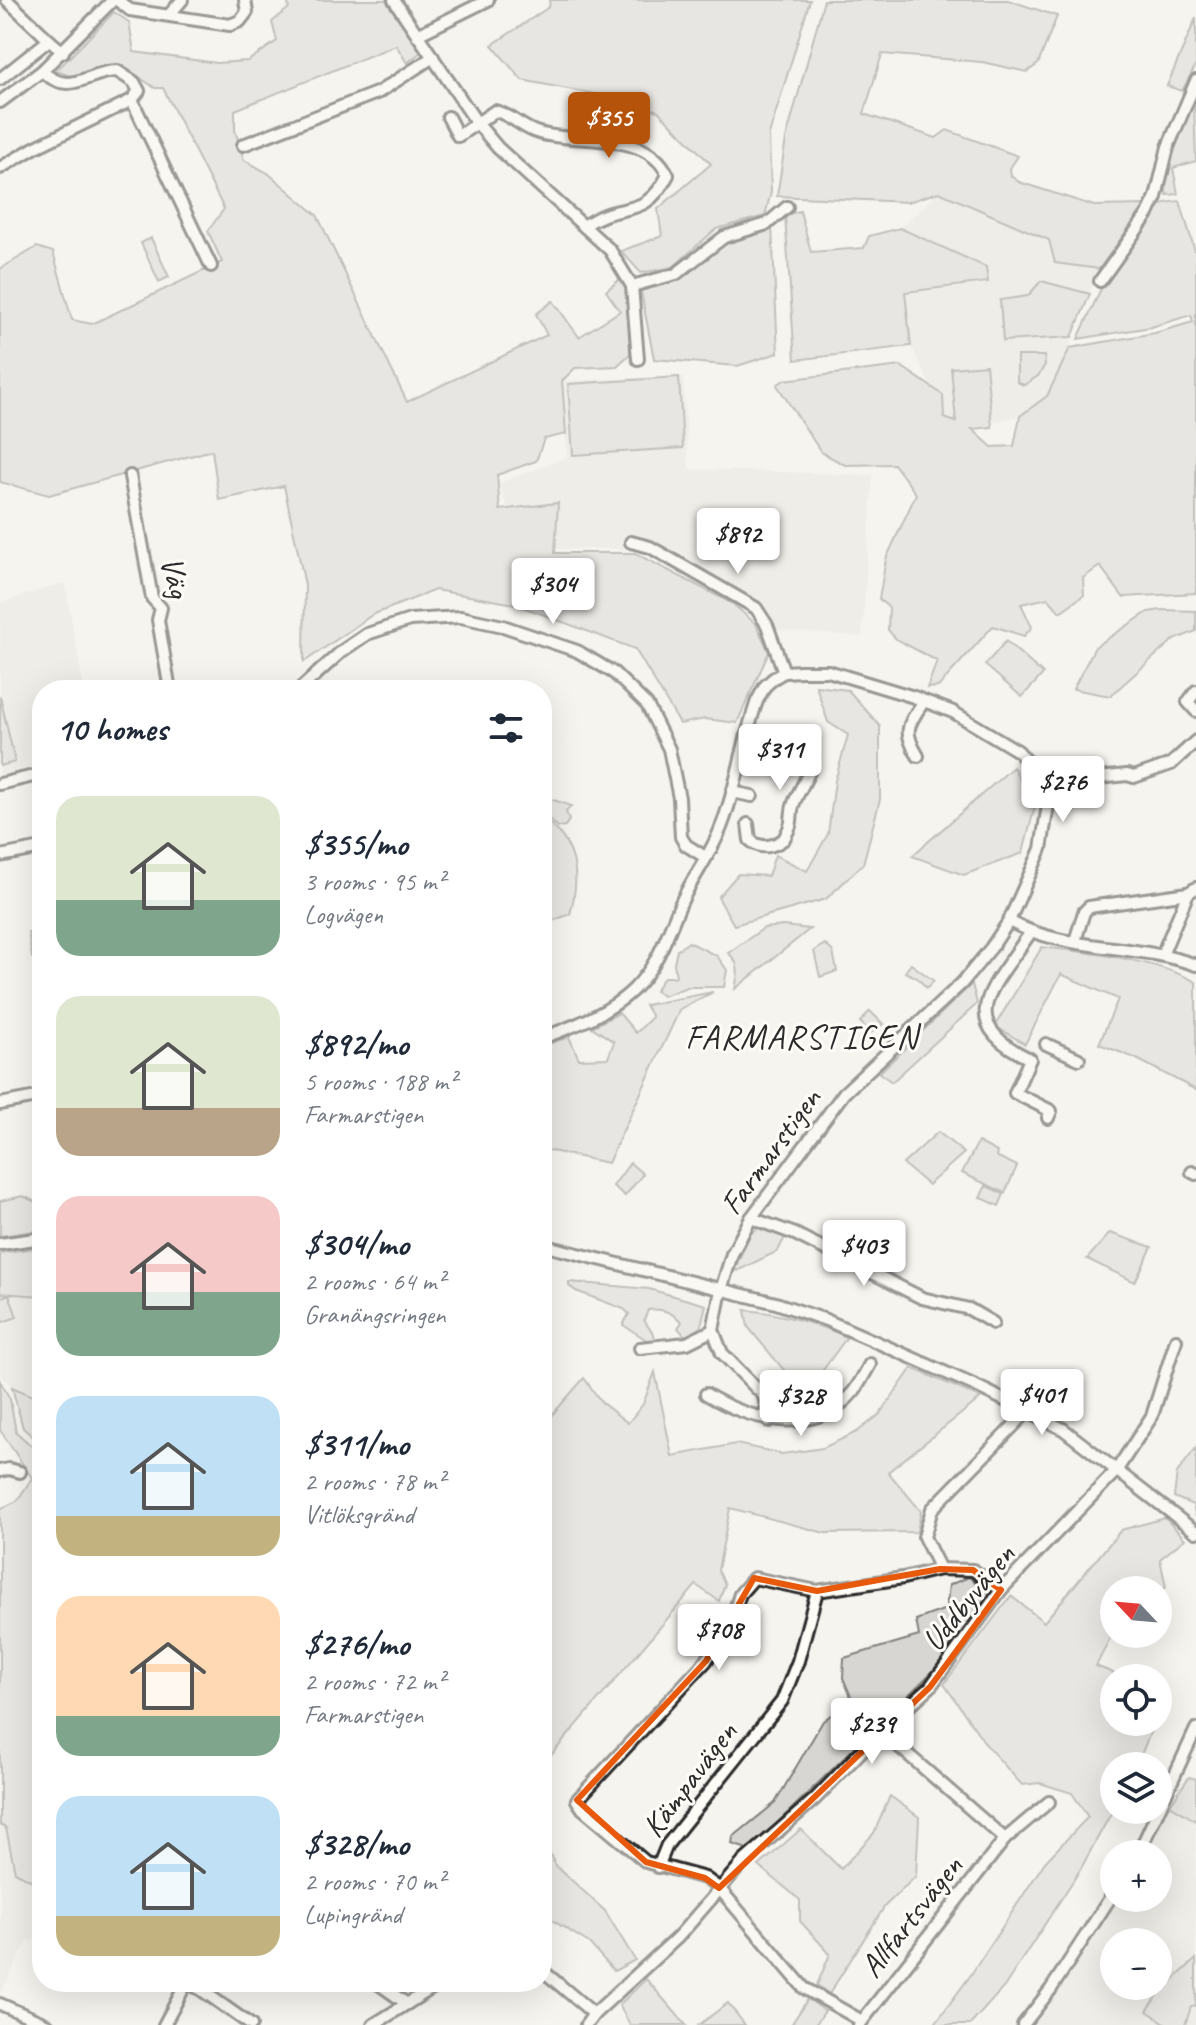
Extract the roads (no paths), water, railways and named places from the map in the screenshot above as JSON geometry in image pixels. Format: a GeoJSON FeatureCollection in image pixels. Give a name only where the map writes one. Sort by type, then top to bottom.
{"type":"FeatureCollection","features":[{"type":"Feature","properties":{"kind":"street"},"geometry":{"type":"LineString","coordinates":[[7,0],[63,52]]}},
{"type":"Feature","properties":{"kind":"street"},"geometry":{"type":"LineString","coordinates":[[0,102],[42,71],[115,0],[130,10],[230,25],[240,21],[247,12],[245,0]]}},
{"type":"Feature","properties":{"kind":"street"},"geometry":{"type":"LineString","coordinates":[[169,15],[182,0]]}},
{"type":"Feature","properties":{"kind":"street"},"geometry":{"type":"LineString","coordinates":[[394,0],[477,123],[498,148],[610,250],[632,286],[638,359]]}},
{"type":"Feature","properties":{"kind":"street"},"geometry":{"type":"LineString","coordinates":[[417,35],[488,0]]}},
{"type":"Feature","properties":{"kind":"street"},"geometry":{"type":"LineString","coordinates":[[0,79],[49,40]]}},
{"type":"Feature","properties":{"kind":"street"},"geometry":{"type":"LineString","coordinates":[[243,145],[379,92],[433,57]]}},
{"type":"Feature","properties":{"kind":"street"},"geometry":{"type":"LineString","coordinates":[[0,168],[132,100],[139,91],[137,85],[117,71],[100,73],[73,84],[55,80],[42,71]]}},
{"type":"Feature","properties":{"kind":"street"},"geometry":{"type":"LineString","coordinates":[[1100,281],[1148,214],[1156,197],[1168,147],[1196,81]]}},
{"type":"Feature","properties":{"kind":"street"},"geometry":{"type":"LineString","coordinates":[[132,100],[211,266]]}},
{"type":"Feature","properties":{"kind":"street"},"geometry":{"type":"LineString","coordinates":[[448,117],[458,136],[495,111],[505,113],[537,133],[642,147],[661,161],[668,175],[657,195],[639,207],[606,212],[584,226]]}},
{"type":"Feature","properties":{"kind":"street"},"geometry":{"type":"LineString","coordinates":[[632,286],[676,274],[724,237],[767,224],[787,207]]}},
{"type":"Feature","properties":{"kind":"street","name":"Väg"},"geometry":{"type":"LineString","coordinates":[[130,476],[152,598],[161,608],[158,620],[168,680]]}},
{"type":"Feature","properties":{"kind":"street"},"geometry":{"type":"LineString","coordinates":[[631,542],[650,547],[756,608],[767,625],[784,672]]}},
{"type":"Feature","properties":{"kind":"street"},"geometry":{"type":"LineString","coordinates":[[310,680],[342,651],[367,634],[410,620],[461,617],[503,626],[577,651],[614,673],[647,705],[668,745],[675,771],[681,837],[686,845],[705,857]]}},
{"type":"Feature","properties":{"kind":"street"},"geometry":{"type":"LineString","coordinates":[[552,1034],[587,1021],[632,991],[650,970],[668,940],[678,908],[720,832],[757,701],[765,686],[784,672],[828,671],[953,712],[1009,744],[1028,762],[1045,788],[1080,780],[1134,777],[1171,764],[1196,741]]}},
{"type":"Feature","properties":{"kind":"street"},"geometry":{"type":"LineString","coordinates":[[1196,691],[1188,702],[1196,711]]}},
{"type":"Feature","properties":{"kind":"street"},"geometry":{"type":"LineString","coordinates":[[918,756],[909,724],[924,701]]}},
{"type":"Feature","properties":{"kind":"street"},"geometry":{"type":"LineString","coordinates":[[748,824],[750,840],[760,846],[769,847],[784,839],[794,802],[811,766],[814,752],[811,743],[804,737],[784,736],[774,746]]}},
{"type":"Feature","properties":{"kind":"street"},"geometry":{"type":"LineString","coordinates":[[0,784],[32,776]]}},
{"type":"Feature","properties":{"kind":"street","name":"Farmarstigen"},"geometry":{"type":"LineString","coordinates":[[713,1330],[732,1254],[751,1218],[844,1093],[962,983],[1009,921],[1041,849],[1048,805],[1045,788]]}},
{"type":"Feature","properties":{"kind":"street"},"geometry":{"type":"LineString","coordinates":[[732,792],[752,796]]}},
{"type":"Feature","properties":{"kind":"street"},"geometry":{"type":"LineString","coordinates":[[0,856],[32,850]]}},
{"type":"Feature","properties":{"kind":"street"},"geometry":{"type":"LineString","coordinates":[[1075,941],[1084,912],[1089,907],[1192,891]]}},
{"type":"Feature","properties":{"kind":"street"},"geometry":{"type":"LineString","coordinates":[[1162,955],[1192,891]]}},
{"type":"Feature","properties":{"kind":"street"},"geometry":{"type":"LineString","coordinates":[[1009,921],[1030,933],[1162,955],[1196,965]]}},
{"type":"Feature","properties":{"kind":"street"},"geometry":{"type":"LineString","coordinates":[[1030,933],[987,996],[984,1013],[989,1027],[1010,1049],[1030,1059],[1015,1093],[1051,1111],[1048,1118]]}},
{"type":"Feature","properties":{"kind":"street"},"geometry":{"type":"LineString","coordinates":[[1046,1044],[1079,1059]]}},
{"type":"Feature","properties":{"kind":"street"},"geometry":{"type":"LineString","coordinates":[[0,1104],[32,1098]]}},
{"type":"Feature","properties":{"kind":"street"},"geometry":{"type":"LineString","coordinates":[[751,1218],[795,1234],[922,1298],[969,1309],[993,1323]]}},
{"type":"Feature","properties":{"kind":"street"},"geometry":{"type":"LineString","coordinates":[[0,1244],[32,1239]]}},
{"type":"Feature","properties":{"kind":"street"},"geometry":{"type":"LineString","coordinates":[[552,1248],[776,1303],[826,1320],[1063,1429],[1196,1532]]}},
{"type":"Feature","properties":{"kind":"street"},"geometry":{"type":"LineString","coordinates":[[640,1348],[687,1343],[713,1330],[722,1353],[764,1396],[769,1421]]}},
{"type":"Feature","properties":{"kind":"street","name":"Uddbyvägen"},"geometry":{"type":"LineString","coordinates":[[586,2025],[594,2014],[678,1937],[744,1861],[815,1799],[881,1731],[930,1687],[1001,1590],[1116,1471],[1152,1416],[1176,1340]]}},
{"type":"Feature","properties":{"kind":"street"},"geometry":{"type":"LineString","coordinates":[[706,1394],[723,1405],[769,1421],[797,1422],[838,1405],[853,1391],[870,1364]]}},
{"type":"Feature","properties":{"kind":"street"},"geometry":{"type":"LineString","coordinates":[[940,1569],[924,1537],[932,1509],[1028,1411]]}},
{"type":"Feature","properties":{"kind":"street"},"geometry":{"type":"LineString","coordinates":[[0,1471],[9,1469],[20,1472]]}},
{"type":"Feature","properties":{"kind":"street"},"geometry":{"type":"LineString","coordinates":[[860,2023],[804,1988],[719,1888],[705,1878],[646,1862],[583,1809],[577,1800],[706,1661],[731,1621],[746,1585],[754,1578],[817,1591],[940,1569],[973,1570],[1001,1590]]}},
{"type":"Feature","properties":{"kind":"street","name":"Kämpavägen"},"geometry":{"type":"LineString","coordinates":[[658,1867],[667,1845],[782,1701],[798,1661],[817,1591]]}},
{"type":"Feature","properties":{"kind":"street"},"geometry":{"type":"LineString","coordinates":[[1144,1840],[1196,1729]]}},
{"type":"Feature","properties":{"kind":"street","name":"Allfartsvägen"},"geometry":{"type":"LineString","coordinates":[[881,1731],[1005,1839]]}},
{"type":"Feature","properties":{"kind":"street","name":"Allfartsvägen"},"geometry":{"type":"LineString","coordinates":[[860,2023],[1005,1839],[1049,1802]]}},
{"type":"Feature","properties":{"kind":"street"},"geometry":{"type":"LineString","coordinates":[[1023,2025],[1051,1989],[1101,1912]]}},
{"type":"Feature","properties":{"kind":"street"},"geometry":{"type":"LineString","coordinates":[[552,1978],[594,2014]]}},
{"type":"Feature","properties":{"kind":"street"},"geometry":{"type":"LineString","coordinates":[[164,2025],[182,1992]]}},
{"type":"Feature","properties":{"kind":"street"},"geometry":{"type":"LineString","coordinates":[[204,1992],[251,2025]]}},
{"type":"Feature","properties":{"kind":"street"},"geometry":{"type":"LineString","coordinates":[[390,1992],[407,2004]]}},
{"type":"Feature","properties":{"kind":"street"},"geometry":{"type":"LineString","coordinates":[[373,2025],[426,1992]]}},
{"type":"Feature","properties":{"kind":"street"},"geometry":{"type":"LineString","coordinates":[[0,2004],[48,2025]]}},
{"type":"Feature","properties":{"kind":"district","name":"FARMARSTIGEN"},"geometry":{"type":"Point","coordinates":[802,1036]}}]}
